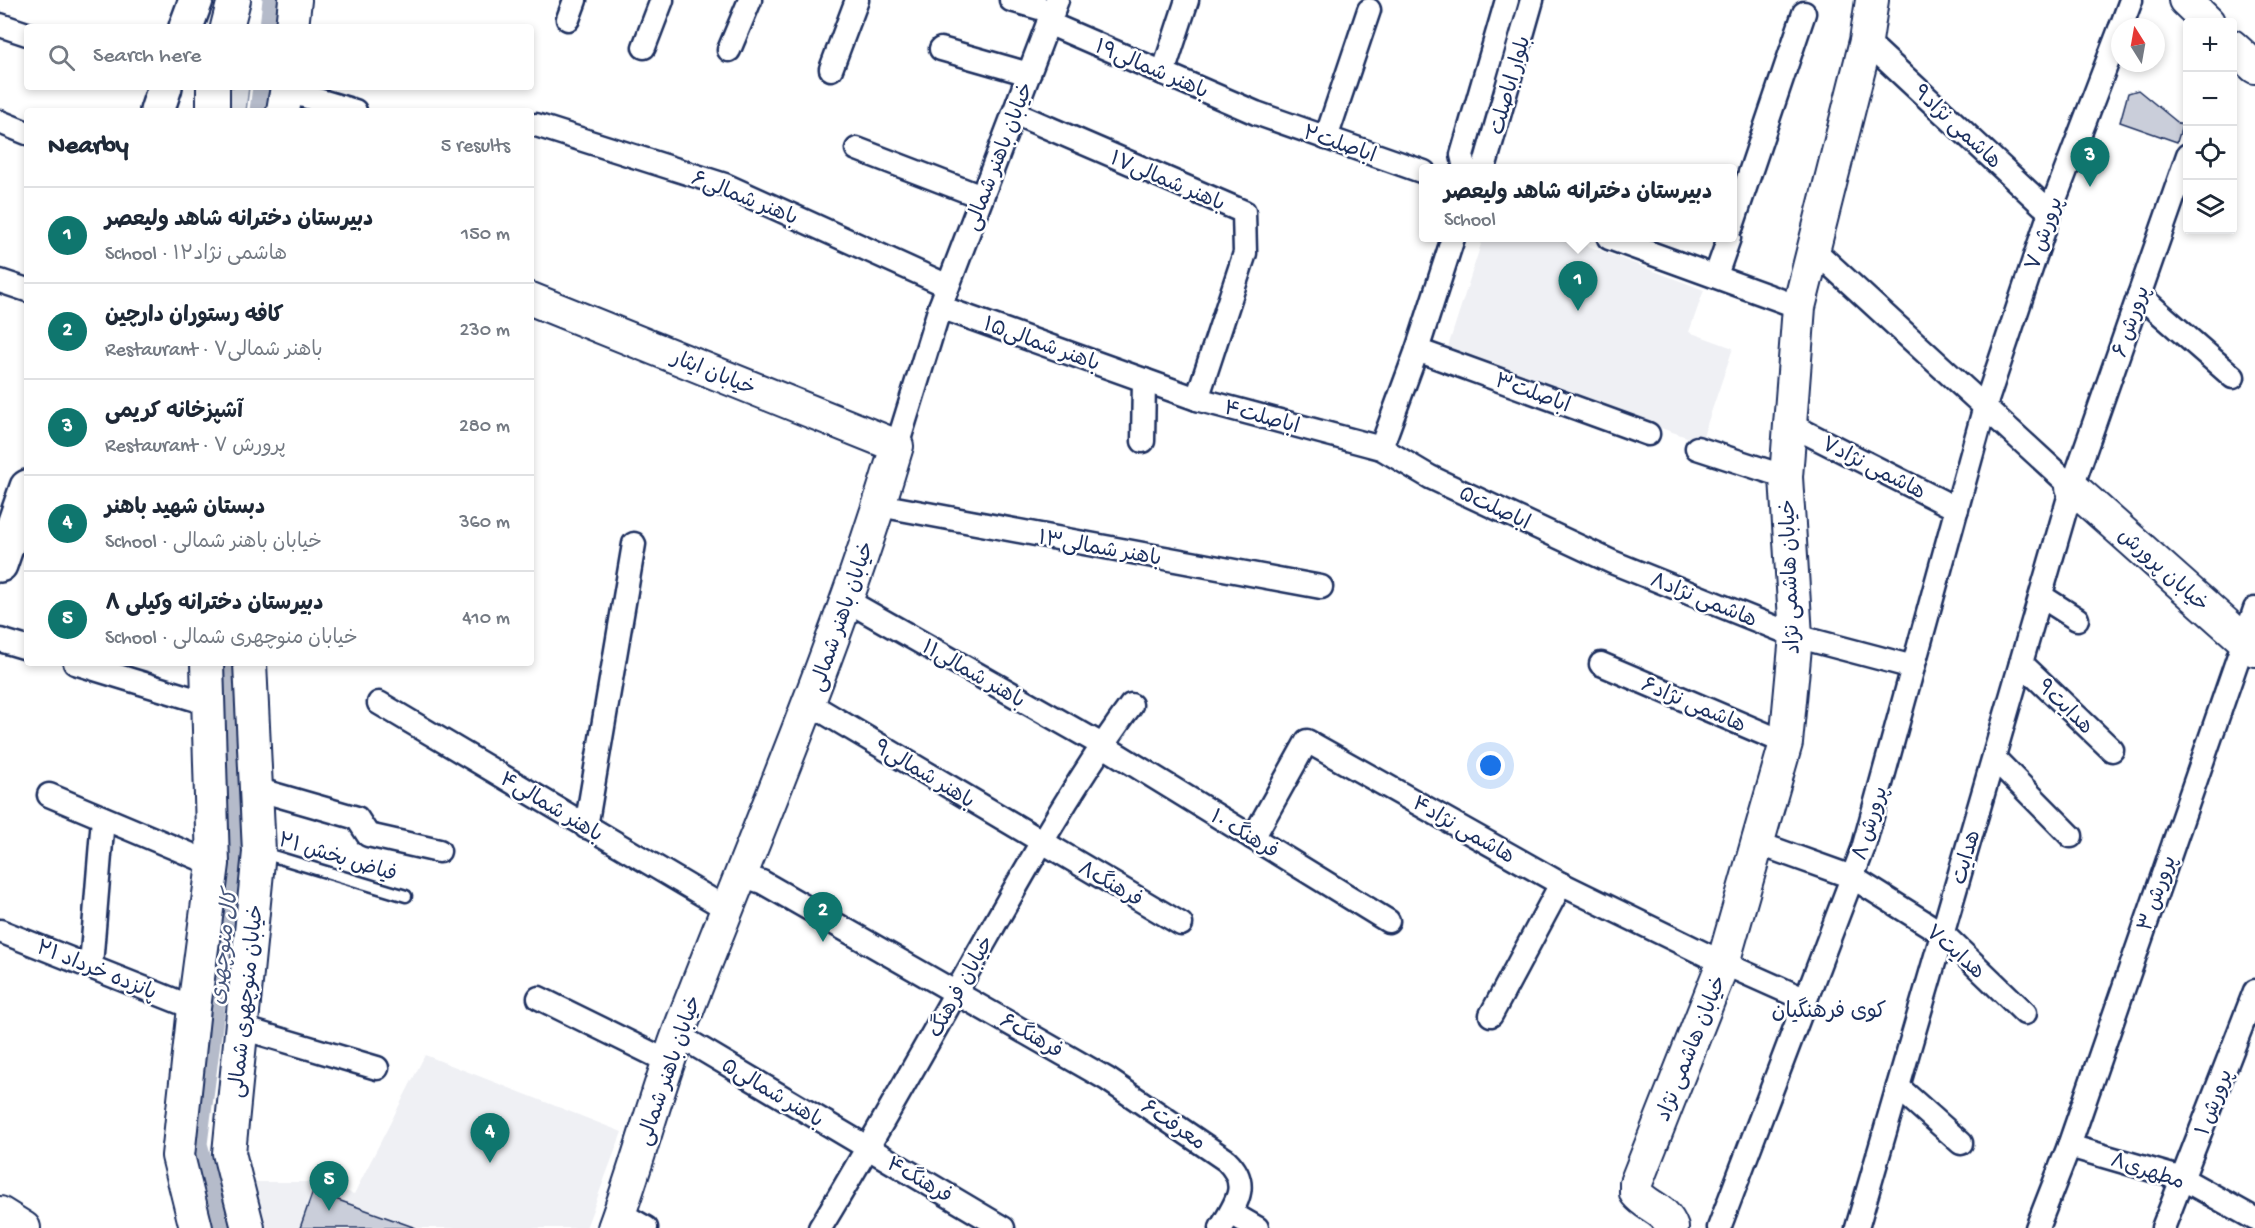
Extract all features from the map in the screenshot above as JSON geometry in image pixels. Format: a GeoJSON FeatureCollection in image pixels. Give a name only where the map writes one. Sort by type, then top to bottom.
{"type":"FeatureCollection","features":[{"type":"Feature","properties":{"kind":"main road"},"geometry":{"type":"LineString","coordinates":[[187,24],[196,0]]}},
{"type":"Feature","properties":{"kind":"main road"},"geometry":{"type":"LineString","coordinates":[[158,108],[164,90]]}},
{"type":"Feature","properties":{"kind":"main road"},"geometry":{"type":"LineString","coordinates":[[0,565],[24,496]]}},
{"type":"Feature","properties":{"kind":"street"},"geometry":{"type":"LineString","coordinates":[[228,24],[234,0]]}},
{"type":"Feature","properties":{"kind":"street"},"geometry":{"type":"LineString","coordinates":[[292,24],[295,0]]}},
{"type":"Feature","properties":{"kind":"street"},"geometry":{"type":"LineString","coordinates":[[644,47],[662,0]]}},
{"type":"Feature","properties":{"kind":"street"},"geometry":{"type":"LineString","coordinates":[[729,50],[750,0]]}},
{"type":"Feature","properties":{"kind":"street"},"geometry":{"type":"LineString","coordinates":[[831,69],[857,0]]}},
{"type":"Feature","properties":{"kind":"street","name":"باهنر شمالی۱۹"},"geometry":{"type":"LineString","coordinates":[[1011,0],[1052,12],[1163,73],[1256,113]]}},
{"type":"Feature","properties":{"kind":"street"},"geometry":{"type":"LineString","coordinates":[[1163,73],[1187,0]]}},
{"type":"Feature","properties":{"kind":"street","name":"بلوار اباصلت"},"geometry":{"type":"LineString","coordinates":[[1464,164],[1462,155],[1507,0]]}},
{"type":"Feature","properties":{"kind":"street","name":"بلوار اباصلت"},"geometry":{"type":"LineString","coordinates":[[1485,164],[1532,0]]}},
{"type":"Feature","properties":{"kind":"street","name":"خیابان هاشمی نژاد"},"geometry":{"type":"LineString","coordinates":[[1672,1228],[1668,1217],[1661,1210],[1643,1202],[1636,1193],[1636,1184],[1723,963],[1786,743],[1796,636],[1786,477],[1799,307],[1866,40],[1872,0]]}},
{"type":"Feature","properties":{"kind":"street","name":"پرورش ۷"},"geometry":{"type":"LineString","coordinates":[[2124,18],[2131,0]]}},
{"type":"Feature","properties":{"kind":"street"},"geometry":{"type":"LineString","coordinates":[[2185,0],[2204,18]]}},
{"type":"Feature","properties":{"kind":"street"},"geometry":{"type":"LineString","coordinates":[[1326,138],[1369,10]]}},
{"type":"Feature","properties":{"kind":"street","name":"خیابان باهنر شمالی"},"geometry":{"type":"LineString","coordinates":[[626,1223],[674,1048],[727,909],[810,704],[879,505],[944,296],[1052,12]]}},
{"type":"Feature","properties":{"kind":"street"},"geometry":{"type":"LineString","coordinates":[[1737,211],[1804,14]]}},
{"type":"Feature","properties":{"kind":"street"},"geometry":{"type":"LineString","coordinates":[[0,25],[24,33]]}},
{"type":"Feature","properties":{"kind":"street","name":"هاشمی نژاد۹"},"geometry":{"type":"LineString","coordinates":[[1866,40],[2050,212]]}},
{"type":"Feature","properties":{"kind":"street"},"geometry":{"type":"LineString","coordinates":[[941,49],[1029,74]]}},
{"type":"Feature","properties":{"kind":"street"},"geometry":{"type":"LineString","coordinates":[[2237,51],[2255,67]]}},
{"type":"Feature","properties":{"kind":"street","name":"پرورش ۷"},"geometry":{"type":"LineString","coordinates":[[1985,406],[2050,212],[2111,52]]}},
{"type":"Feature","properties":{"kind":"street"},"geometry":{"type":"LineString","coordinates":[[213,90],[213,108]]}},
{"type":"Feature","properties":{"kind":"street"},"geometry":{"type":"LineString","coordinates":[[286,96],[341,108]]}},
{"type":"Feature","properties":{"kind":"street","name":"اباصلت۲"},"geometry":{"type":"LineString","coordinates":[[1256,113],[1419,170]]}},
{"type":"Feature","properties":{"kind":"street","name":"باهنر شمالی۱۷"},"geometry":{"type":"LineString","coordinates":[[1014,114],[1244,212],[1245,253],[1197,399]]}},
{"type":"Feature","properties":{"kind":"street"},"geometry":{"type":"LineString","coordinates":[[0,122],[24,132]]}},
{"type":"Feature","properties":{"kind":"street","name":"باهنر شمالی۶"},"geometry":{"type":"LineString","coordinates":[[536,125],[725,185],[944,296]]}},
{"type":"Feature","properties":{"kind":"street"},"geometry":{"type":"LineString","coordinates":[[857,149],[982,197]]}},
{"type":"Feature","properties":{"kind":"street","name":"پرورش ۶"},"geometry":{"type":"LineString","coordinates":[[2072,487],[2183,167]]}},
{"type":"Feature","properties":{"kind":"street"},"geometry":{"type":"LineString","coordinates":[[1381,448],[1418,350],[1451,242]]}},
{"type":"Feature","properties":{"kind":"street"},"geometry":{"type":"LineString","coordinates":[[1623,242],[1799,307]]}},
{"type":"Feature","properties":{"kind":"street"},"geometry":{"type":"LineString","coordinates":[[1716,275],[1727,242]]}},
{"type":"Feature","properties":{"kind":"street"},"geometry":{"type":"LineString","coordinates":[[1813,249],[2072,487]]}},
{"type":"Feature","properties":{"kind":"street"},"geometry":{"type":"LineString","coordinates":[[0,282],[24,289]]}},
{"type":"Feature","properties":{"kind":"street"},"geometry":{"type":"LineString","coordinates":[[2139,295],[2233,377]]}},
{"type":"Feature","properties":{"kind":"street","name":"باهنر شمالی۱۵"},"geometry":{"type":"LineString","coordinates":[[944,296],[1144,380]]}},
{"type":"Feature","properties":{"kind":"street","name":"خیابان ایثار"},"geometry":{"type":"LineString","coordinates":[[534,300],[897,446]]}},
{"type":"Feature","properties":{"kind":"street","name":"اباصلت۳"},"geometry":{"type":"LineString","coordinates":[[1418,350],[1648,434]]}},
{"type":"Feature","properties":{"kind":"street"},"geometry":{"type":"LineString","coordinates":[[1143,441],[1144,380]]}},
{"type":"Feature","properties":{"kind":"street","name":"اباصلت۴"},"geometry":{"type":"LineString","coordinates":[[1144,380],[1197,399],[1381,448]]}},
{"type":"Feature","properties":{"kind":"street","name":"پرورش ۸"},"geometry":{"type":"LineString","coordinates":[[1719,1228],[1804,999],[1863,849],[1985,406]]}},
{"type":"Feature","properties":{"kind":"street","name":"هاشمی نژاد۷"},"geometry":{"type":"LineString","coordinates":[[1791,425],[1957,509]]}},
{"type":"Feature","properties":{"kind":"street","name":"اباصلت۵"},"geometry":{"type":"LineString","coordinates":[[1381,448],[1430,477],[1612,562]]}},
{"type":"Feature","properties":{"kind":"street"},"geometry":{"type":"LineString","coordinates":[[1697,448],[1786,477]]}},
{"type":"Feature","properties":{"kind":"street","name":"هدایت"},"geometry":{"type":"LineString","coordinates":[[1857,1228],[2072,487]]}},
{"type":"Feature","properties":{"kind":"street","name":"خیابان پرورش"},"geometry":{"type":"LineString","coordinates":[[2072,487],[2249,645]]}},
{"type":"Feature","properties":{"kind":"street","name":"باهنر شمالی۱۳"},"geometry":{"type":"LineString","coordinates":[[879,505],[1321,587]]}},
{"type":"Feature","properties":{"kind":"street"},"geometry":{"type":"LineString","coordinates":[[586,827],[634,544]]}},
{"type":"Feature","properties":{"kind":"street","name":"هاشمی نژاد۸"},"geometry":{"type":"LineString","coordinates":[[1612,562],[1796,636],[1913,667]]}},
{"type":"Feature","properties":{"kind":"street"},"geometry":{"type":"LineString","coordinates":[[2041,596],[2077,619]]}},
{"type":"Feature","properties":{"kind":"street","name":"باهنر شمالی۱۱"},"geometry":{"type":"LineString","coordinates":[[846,600],[1102,745]]}},
{"type":"Feature","properties":{"kind":"street","name":"پرورش ۳"},"geometry":{"type":"LineString","coordinates":[[2037,1228],[2069,1146],[2249,645],[2255,609]]}},
{"type":"Feature","properties":{"kind":"street"},"geometry":{"type":"LineString","coordinates":[[0,640],[24,647]]}},
{"type":"Feature","properties":{"kind":"street","name":"هدایت۹"},"geometry":{"type":"LineString","coordinates":[[2021,663],[2112,750]]}},
{"type":"Feature","properties":{"kind":"street","name":"هاشمی نژاد۶"},"geometry":{"type":"LineString","coordinates":[[1601,664],[1786,743]]}},
{"type":"Feature","properties":{"kind":"street"},"geometry":{"type":"LineString","coordinates":[[85,666],[210,704]]}},
{"type":"Feature","properties":{"kind":"street"},"geometry":{"type":"LineString","coordinates":[[196,1228],[178,1156],[213,864],[207,666]]}},
{"type":"Feature","properties":{"kind":"street","name":"خیابان منوچهری شمالی"},"geometry":{"type":"LineString","coordinates":[[248,1228],[229,1153],[259,852],[250,666]]}},
{"type":"Feature","properties":{"kind":"street","name":"باهنر شمالی۴"},"geometry":{"type":"LineString","coordinates":[[379,703],[727,909]]}},
{"type":"Feature","properties":{"kind":"street","name":"باهنر شمالی۹"},"geometry":{"type":"LineString","coordinates":[[810,704],[1040,842]]}},
{"type":"Feature","properties":{"kind":"street","name":"خیابان فرهنگ"},"geometry":{"type":"LineString","coordinates":[[820,1228],[868,1149],[1040,842],[1102,745],[1131,705]]}},
{"type":"Feature","properties":{"kind":"street","name":"هاشمی نژاد۴"},"geometry":{"type":"LineString","coordinates":[[1253,838],[1307,741],[1561,885],[1723,963],[1804,999]]}},
{"type":"Feature","properties":{"kind":"street","name":"فرهنگ ۱۰"},"geometry":{"type":"LineString","coordinates":[[1102,745],[1388,921]]}},
{"type":"Feature","properties":{"kind":"street"},"geometry":{"type":"LineString","coordinates":[[1994,758],[2071,836]]}},
{"type":"Feature","properties":{"kind":"street"},"geometry":{"type":"LineString","coordinates":[[256,789],[357,818],[368,835],[439,851]]}},
{"type":"Feature","properties":{"kind":"street"},"geometry":{"type":"LineString","coordinates":[[48,795],[213,864]]}},
{"type":"Feature","properties":{"kind":"street"},"geometry":{"type":"LineString","coordinates":[[91,965],[103,818]]}},
{"type":"Feature","properties":{"kind":"street","name":"فرهنگ۸"},"geometry":{"type":"LineString","coordinates":[[1040,842],[1181,924]]}},
{"type":"Feature","properties":{"kind":"street","name":"هدایت۷"},"geometry":{"type":"LineString","coordinates":[[1757,843],[1852,877],[1943,934],[2025,1012]]}},
{"type":"Feature","properties":{"kind":"street","name":"فرهنگ۶"},"geometry":{"type":"LineString","coordinates":[[741,875],[762,882],[1107,1079]]}},
{"type":"Feature","properties":{"kind":"street"},"geometry":{"type":"LineString","coordinates":[[1491,1015],[1561,885]]}},
{"type":"Feature","properties":{"kind":"street","name":"پانزده خرداد ۲۱"},"geometry":{"type":"LineString","coordinates":[[0,932],[91,965],[194,1008]]}},
{"type":"Feature","properties":{"kind":"street","name":"پرورش ۱"},"geometry":{"type":"LineString","coordinates":[[2163,1228],[2255,991]]}},
{"type":"Feature","properties":{"kind":"street","name":"باهنر شمالی۵"},"geometry":{"type":"LineString","coordinates":[[538,998],[674,1048],[868,1149]]}},
{"type":"Feature","properties":{"kind":"street"},"geometry":{"type":"LineString","coordinates":[[242,1028],[378,1068]]}},
{"type":"Feature","properties":{"kind":"street","name":"معرفت۶"},"geometry":{"type":"LineString","coordinates":[[1107,1079],[1226,1160],[1239,1172],[1241,1187],[1226,1220]]}},
{"type":"Feature","properties":{"kind":"street"},"geometry":{"type":"LineString","coordinates":[[1898,1087],[1961,1143]]}},
{"type":"Feature","properties":{"kind":"street","name":"مطهری۸"},"geometry":{"type":"LineString","coordinates":[[2069,1146],[2183,1179],[2255,1219]]}},
{"type":"Feature","properties":{"kind":"street","name":"فرهنگ۴"},"geometry":{"type":"LineString","coordinates":[[868,1149],[1003,1228]]}},
{"type":"Feature","properties":{"kind":"street"},"geometry":{"type":"LineString","coordinates":[[0,1213],[24,1228]]}},
{"type":"Feature","properties":{"kind":"street"},"geometry":{"type":"LineString","coordinates":[[1226,1220],[1257,1228]]}},
{"type":"Feature","properties":{"kind":"lane","name":"فیاض بخش ۲۱"},"geometry":{"type":"LineString","coordinates":[[259,852],[406,896]]}},
{"type":"Feature","properties":{"kind":"shaded area"},"geometry":{"type":"Polygon","coordinates":[[[221,90],[249,90],[246,108],[220,108],[221,90]]]}},
{"type":"Feature","properties":{"kind":"shaded area"},"geometry":{"type":"Polygon","coordinates":[[[1482,242],[1578,242],[1704,290],[1689,332],[1733,348],[1701,442],[1446,353],[1482,242]]]}},
{"type":"Feature","properties":{"kind":"shaded area"},"geometry":{"type":"Polygon","coordinates":[[[425,1055],[622,1132],[586,1228],[257,1228],[243,1182],[318,1182],[354,1194],[425,1055]]]}},
{"type":"Feature","properties":{"kind":"building"},"geometry":{"type":"Polygon","coordinates":[[[2138,90],[2182,126],[2177,142],[2120,122],[2128,93],[2138,90]]]}},
{"type":"Feature","properties":{"kind":"building"},"geometry":{"type":"Polygon","coordinates":[[[313,1191],[416,1228],[300,1228],[313,1191]]]}},
{"type":"Feature","properties":{"kind":"waterway","name":"کال منوچهری"},"geometry":{"type":"LineString","coordinates":[[270,24],[273,0]]}},
{"type":"Feature","properties":{"kind":"waterway","name":"کال منوچهری"},"geometry":{"type":"LineString","coordinates":[[260,108],[263,90]]}},
{"type":"Feature","properties":{"kind":"waterway","name":"کال منوچهری"},"geometry":{"type":"LineString","coordinates":[[220,1228],[197,1144],[236,836],[227,666]]}},
{"type":"Feature","properties":{"kind":"place","name":"آشپزخانه کریمی"},"geometry":{"type":"Point","coordinates":[2090,187]}},
{"type":"Feature","properties":{"kind":"place","name":"دبیرستان دخترانه شاهد ولیعصر"},"geometry":{"type":"Point","coordinates":[1578,311]}},
{"type":"Feature","properties":{"kind":"place","name":"کافه رستوران دارچین"},"geometry":{"type":"Point","coordinates":[823,942]}},
{"type":"Feature","properties":{"kind":"place","name":"دبستان شهید باهنر"},"geometry":{"type":"Point","coordinates":[490,1163]}},
{"type":"Feature","properties":{"kind":"place","name":"دبیرستان دخترانه وکیلی ۸"},"geometry":{"type":"Point","coordinates":[329,1211]}},
{"type":"Feature","properties":{"kind":"district","name":"کوی فرهنگیان"},"geometry":{"type":"Point","coordinates":[1829,1009]}}]}
